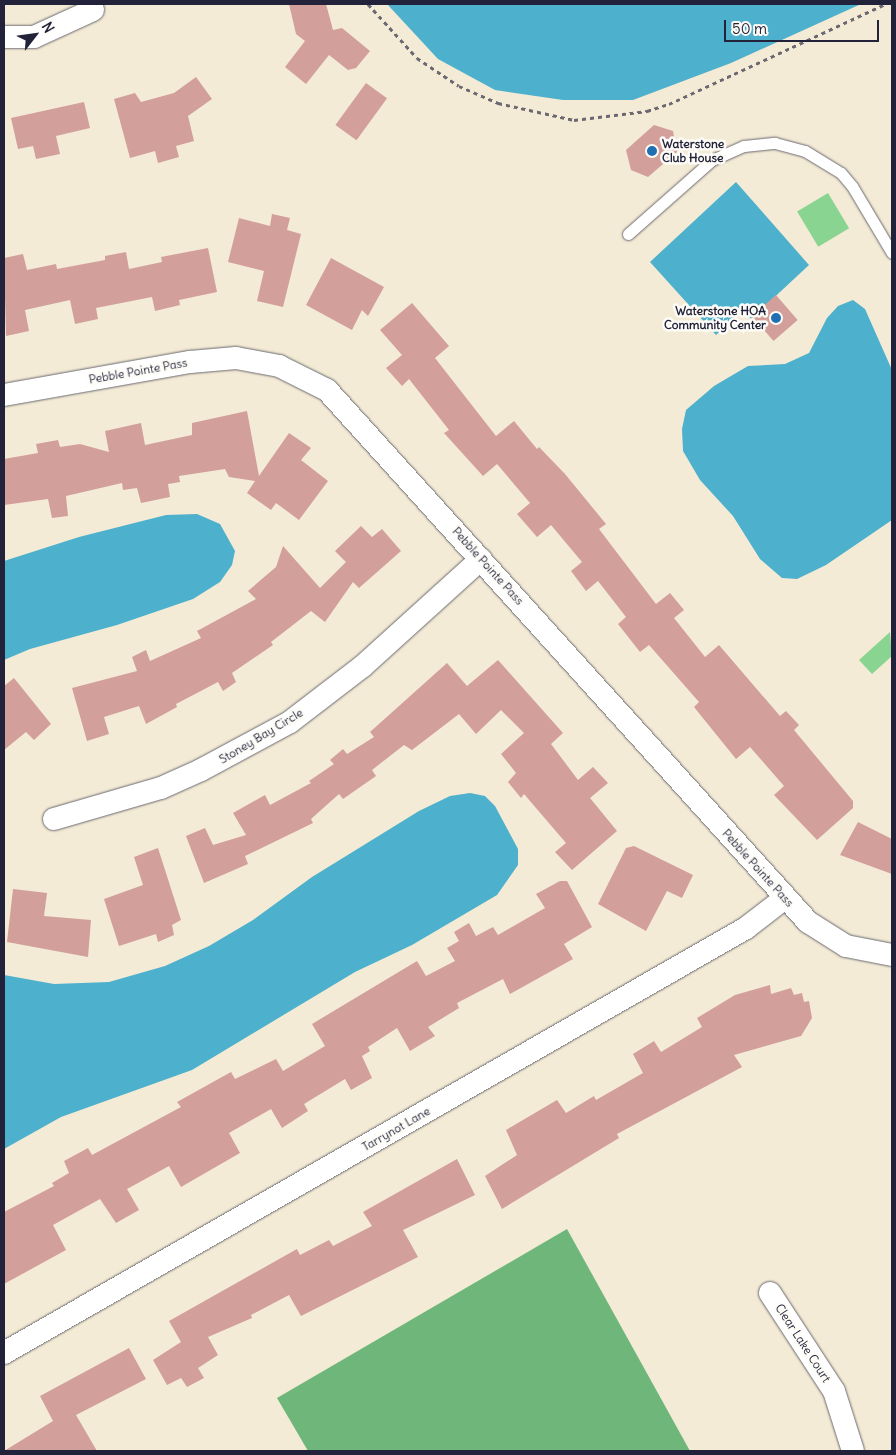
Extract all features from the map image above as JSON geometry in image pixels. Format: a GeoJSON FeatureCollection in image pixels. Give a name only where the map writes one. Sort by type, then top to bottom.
{"type":"FeatureCollection","features":[{"type":"Feature","properties":{"kind":"street"},"geometry":{"type":"LineString","coordinates":[[4,37],[34,37],[93,10]]}},
{"type":"Feature","properties":{"kind":"street","name":"Pebble Pointe Pass"},"geometry":{"type":"LineString","coordinates":[[4,395],[213,359],[251,359],[279,366],[313,381],[342,403],[808,922],[831,938],[858,950],[892,955]]}},
{"type":"Feature","properties":{"kind":"street","name":"Stoney Bay Circle"},"geometry":{"type":"LineString","coordinates":[[54,820],[161,788],[201,770],[290,722],[363,666],[481,559]]}},
{"type":"Feature","properties":{"kind":"street","name":"Tarrynot Lane"},"geometry":{"type":"LineString","coordinates":[[4,1353],[746,928],[785,898]]}},
{"type":"Feature","properties":{"kind":"street","name":"Clear Lake Court"},"geometry":{"type":"LineString","coordinates":[[770,1293],[834,1391],[853,1451]]}},
{"type":"Feature","properties":{"kind":"lane"},"geometry":{"type":"LineString","coordinates":[[628,234],[712,160],[744,146],[775,143],[805,151],[841,173],[861,198],[892,253]]}},
{"type":"Feature","properties":{"kind":"path"},"geometry":{"type":"LineString","coordinates":[[368,4],[417,58],[459,86],[498,103],[574,120],[647,111],[669,104],[885,4]]}},
{"type":"Feature","properties":{"kind":"green space"},"geometry":{"type":"Polygon","coordinates":[[[828,193],[849,228],[818,247],[797,212],[828,193]]]}},
{"type":"Feature","properties":{"kind":"green space"},"geometry":{"type":"Polygon","coordinates":[[[890,632],[892,656],[872,674],[859,660],[890,632]]]}},
{"type":"Feature","properties":{"kind":"green space"},"geometry":{"type":"Polygon","coordinates":[[[567,1229],[690,1451],[308,1451],[277,1398],[567,1229]]]}},
{"type":"Feature","properties":{"kind":"water"},"geometry":{"type":"Polygon","coordinates":[[[387,4],[861,4],[731,63],[633,100],[563,100],[495,90],[438,59],[387,4]]]}},
{"type":"Feature","properties":{"kind":"water"},"geometry":{"type":"Polygon","coordinates":[[[736,182],[809,265],[751,319],[744,310],[716,335],[650,262],[736,182]]]}},
{"type":"Feature","properties":{"kind":"water"},"geometry":{"type":"Polygon","coordinates":[[[853,300],[865,309],[892,370],[892,520],[826,565],[797,579],[782,578],[760,559],[733,516],[700,480],[683,451],[682,429],[686,410],[714,386],[748,366],[785,364],[809,353],[827,318],[838,306],[853,300]]]}},
{"type":"Feature","properties":{"kind":"water"},"geometry":{"type":"Polygon","coordinates":[[[197,514],[220,524],[235,551],[232,565],[220,582],[193,599],[117,625],[30,649],[4,660],[4,561],[79,537],[166,515],[197,514]]]}},
{"type":"Feature","properties":{"kind":"water"},"geometry":{"type":"Polygon","coordinates":[[[470,793],[485,796],[495,806],[518,849],[518,865],[497,895],[412,945],[355,972],[192,1070],[61,1117],[4,1149],[4,975],[54,984],[109,982],[165,966],[209,946],[253,920],[312,877],[419,811],[450,796],[470,793]]]}},
{"type":"Feature","properties":{"kind":"building"},"geometry":{"type":"Polygon","coordinates":[[[289,4],[326,4],[333,30],[342,28],[370,51],[356,68],[348,70],[329,55],[306,84],[285,67],[305,41],[296,34],[289,4]]]}},
{"type":"Feature","properties":{"kind":"building"},"geometry":{"type":"Polygon","coordinates":[[[196,77],[212,99],[188,116],[194,141],[176,146],[179,157],[158,163],[155,151],[130,158],[114,99],[135,93],[141,102],[174,93],[196,77]]]}},
{"type":"Feature","properties":{"kind":"building"},"geometry":{"type":"Polygon","coordinates":[[[366,83],[387,98],[356,140],[335,125],[366,83]]]}},
{"type":"Feature","properties":{"kind":"building"},"geometry":{"type":"Polygon","coordinates":[[[84,102],[90,128],[56,136],[60,154],[36,159],[33,146],[18,149],[11,118],[84,102]]]}},
{"type":"Feature","properties":{"kind":"building","name":"Waterstone Club House"},"geometry":{"type":"Polygon","coordinates":[[[654,125],[673,131],[677,152],[648,177],[631,170],[626,150],[654,125]]]}},
{"type":"Feature","properties":{"kind":"building"},"geometry":{"type":"Polygon","coordinates":[[[272,214],[290,218],[287,230],[301,234],[283,307],[257,301],[264,271],[228,262],[239,218],[270,226],[272,214]]]}},
{"type":"Feature","properties":{"kind":"building"},"geometry":{"type":"Polygon","coordinates":[[[208,248],[217,292],[179,300],[180,305],[155,311],[152,297],[96,308],[98,319],[75,324],[70,300],[25,310],[29,331],[6,336],[4,258],[23,254],[27,270],[56,264],[57,269],[105,260],[105,256],[126,252],[129,269],[162,262],[161,257],[208,248]]]}},
{"type":"Feature","properties":{"kind":"building"},"geometry":{"type":"Polygon","coordinates":[[[331,258],[384,287],[368,316],[362,310],[352,330],[306,305],[331,258]]]}},
{"type":"Feature","properties":{"kind":"building","name":"Waterstone HOA Community Center"},"geometry":{"type":"Polygon","coordinates":[[[776,295],[798,320],[773,341],[752,316],[776,295]]]}},
{"type":"Feature","properties":{"kind":"building"},"geometry":{"type":"Polygon","coordinates":[[[412,303],[449,346],[435,358],[496,436],[514,421],[537,449],[539,447],[565,474],[606,524],[599,529],[656,604],[670,593],[684,610],[674,618],[705,657],[719,645],[780,716],[786,711],[799,725],[794,730],[853,801],[853,808],[817,840],[774,795],[784,786],[750,747],[736,759],[694,707],[699,702],[649,645],[640,652],[618,624],[626,617],[598,581],[586,591],[571,571],[582,562],[551,525],[537,537],[517,514],[530,503],[497,464],[483,476],[444,433],[449,430],[409,379],[402,386],[386,368],[402,355],[380,330],[412,303]]]}},
{"type":"Feature","properties":{"kind":"building"},"geometry":{"type":"Polygon","coordinates":[[[247,411],[259,476],[289,433],[311,448],[301,460],[328,481],[299,520],[276,503],[271,510],[247,493],[255,481],[229,477],[225,469],[179,476],[180,482],[168,484],[170,497],[141,503],[137,488],[123,490],[122,483],[66,496],[68,516],[52,518],[48,499],[4,505],[4,459],[38,453],[36,444],[58,440],[60,447],[80,444],[109,452],[105,431],[141,423],[145,445],[192,435],[192,423],[247,411]]]}},
{"type":"Feature","properties":{"kind":"building"},"geometry":{"type":"Polygon","coordinates":[[[361,526],[372,537],[382,529],[401,551],[359,588],[353,582],[325,622],[311,611],[271,642],[273,645],[232,673],[236,682],[223,691],[218,682],[176,704],[177,707],[146,724],[139,706],[104,717],[109,734],[87,741],[72,688],[137,671],[132,657],[146,650],[150,661],[201,638],[197,631],[256,599],[248,591],[276,567],[283,546],[320,588],[346,562],[335,551],[361,526]]]}},
{"type":"Feature","properties":{"kind":"building"},"geometry":{"type":"Polygon","coordinates":[[[498,660],[563,733],[551,744],[578,780],[593,767],[608,783],[590,798],[617,831],[572,870],[555,852],[566,843],[524,794],[521,798],[508,782],[516,773],[501,754],[524,733],[501,710],[476,734],[459,714],[412,750],[404,745],[372,770],[376,776],[343,799],[339,794],[311,819],[313,823],[245,856],[248,864],[204,883],[186,836],[205,828],[213,845],[246,835],[233,813],[265,795],[270,805],[311,783],[309,781],[334,764],[330,760],[343,749],[347,754],[374,737],[370,732],[447,663],[467,686],[498,660]]]}},
{"type":"Feature","properties":{"kind":"building"},"geometry":{"type":"Polygon","coordinates":[[[14,678],[51,724],[34,740],[26,732],[4,750],[4,686],[14,678]]]}},
{"type":"Feature","properties":{"kind":"building"},"geometry":{"type":"Polygon","coordinates":[[[858,822],[892,839],[892,874],[840,855],[858,822]]]}},
{"type":"Feature","properties":{"kind":"building"},"geometry":{"type":"Polygon","coordinates":[[[634,846],[693,875],[682,898],[667,891],[646,931],[598,904],[626,848],[634,846]]]}},
{"type":"Feature","properties":{"kind":"building"},"geometry":{"type":"Polygon","coordinates":[[[158,848],[181,920],[172,925],[174,935],[158,942],[156,934],[119,946],[104,899],[143,885],[134,857],[158,848]]]}},
{"type":"Feature","properties":{"kind":"building"},"geometry":{"type":"Polygon","coordinates":[[[560,881],[567,881],[592,927],[564,944],[573,959],[510,994],[503,979],[457,1003],[459,1008],[428,1027],[435,1036],[410,1051],[397,1028],[368,1047],[370,1051],[362,1056],[372,1078],[351,1090],[345,1079],[304,1104],[308,1111],[282,1128],[271,1109],[229,1133],[240,1153],[181,1187],[169,1166],[127,1189],[139,1210],[116,1223],[100,1199],[53,1225],[66,1250],[4,1284],[4,1212],[54,1186],[52,1183],[69,1173],[64,1161],[88,1148],[92,1155],[181,1107],[177,1102],[231,1072],[235,1079],[276,1059],[283,1071],[325,1046],[312,1024],[417,961],[426,976],[455,961],[447,948],[459,941],[454,932],[469,923],[476,936],[493,927],[498,935],[545,908],[536,894],[560,881]]]}},
{"type":"Feature","properties":{"kind":"building"},"geometry":{"type":"Polygon","coordinates":[[[13,889],[47,893],[44,916],[91,920],[88,957],[7,942],[13,889]]]}},
{"type":"Feature","properties":{"kind":"building"},"geometry":{"type":"Polygon","coordinates":[[[770,985],[771,994],[791,988],[794,995],[802,993],[804,1002],[809,1001],[812,1018],[801,1036],[734,1055],[742,1067],[617,1134],[619,1138],[502,1209],[485,1176],[517,1155],[506,1130],[557,1100],[566,1113],[594,1096],[596,1100],[643,1073],[633,1054],[654,1041],[661,1052],[702,1027],[697,1018],[735,995],[770,985]]]}},
{"type":"Feature","properties":{"kind":"building"},"geometry":{"type":"Polygon","coordinates":[[[457,1159],[475,1195],[403,1230],[418,1257],[301,1316],[289,1295],[251,1315],[252,1318],[208,1337],[218,1355],[198,1368],[204,1378],[187,1387],[181,1378],[167,1385],[153,1360],[181,1342],[169,1321],[297,1249],[300,1255],[329,1240],[333,1246],[372,1226],[363,1212],[457,1159]]]}},
{"type":"Feature","properties":{"kind":"building"},"geometry":{"type":"Polygon","coordinates":[[[129,1348],[146,1379],[76,1415],[97,1451],[4,1451],[53,1421],[40,1396],[129,1348]]]}},
{"type":"Feature","properties":{"kind":"place","name":"Waterstone Club House"},"geometry":{"type":"Point","coordinates":[652,151]}},
{"type":"Feature","properties":{"kind":"place","name":"Waterstone HOA Community Center"},"geometry":{"type":"Point","coordinates":[776,318]}}]}
